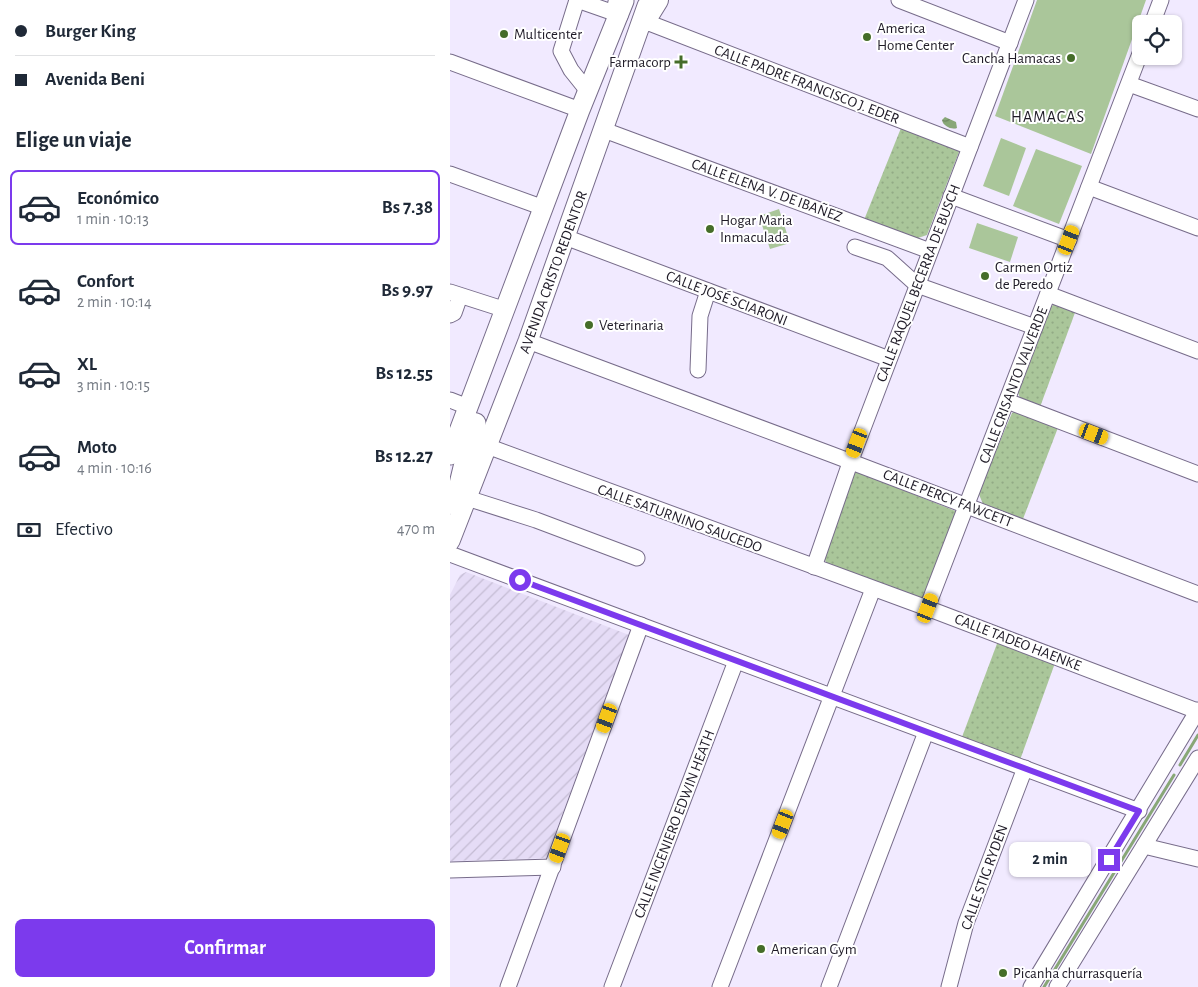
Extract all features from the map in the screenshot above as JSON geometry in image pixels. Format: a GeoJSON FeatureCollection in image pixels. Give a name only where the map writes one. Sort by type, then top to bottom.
{"type":"FeatureCollection","features":[{"type":"Feature","properties":{"kind":"highway"},"geometry":{"type":"LineString","coordinates":[[646,11],[657,0]]}},
{"type":"Feature","properties":{"kind":"main road","name":"AVENIDA CRISTO REDENTOR"},"geometry":{"type":"LineString","coordinates":[[453,448],[620,5]]}},
{"type":"Feature","properties":{"kind":"main road","name":"AVENIDA CRISTO REDENTOR"},"geometry":{"type":"LineString","coordinates":[[450,545],[528,341],[646,11]]}},
{"type":"Feature","properties":{"kind":"main road"},"geometry":{"type":"LineString","coordinates":[[509,302],[501,339],[482,390],[481,405],[486,408],[493,406],[510,387]]}},
{"type":"Feature","properties":{"kind":"main road"},"geometry":{"type":"LineString","coordinates":[[450,545],[452,512],[465,459],[476,430],[476,423],[468,421],[464,424],[453,448]]}},
{"type":"Feature","properties":{"kind":"street"},"geometry":{"type":"LineString","coordinates":[[587,90],[571,70],[561,52],[577,0],[620,5]]}},
{"type":"Feature","properties":{"kind":"street","name":"CALLE RAQUEL BECERRA DE BUSCH"},"geometry":{"type":"LineString","coordinates":[[814,567],[851,460],[1026,0]]}},
{"type":"Feature","properties":{"kind":"street"},"geometry":{"type":"LineString","coordinates":[[1155,15],[1161,0]]}},
{"type":"Feature","properties":{"kind":"street"},"geometry":{"type":"LineString","coordinates":[[903,1],[1010,43]]}},
{"type":"Feature","properties":{"kind":"street","name":"CALLE PADRE FRANCISCO J. EDER"},"geometry":{"type":"LineString","coordinates":[[646,11],[970,147]]}},
{"type":"Feature","properties":{"kind":"street"},"geometry":{"type":"LineString","coordinates":[[450,62],[580,110]]}},
{"type":"Feature","properties":{"kind":"street","name":"CALLE CRISANTO VALVERDE"},"geometry":{"type":"LineString","coordinates":[[928,608],[1136,65]]}},
{"type":"Feature","properties":{"kind":"street"},"geometry":{"type":"LineString","coordinates":[[1129,84],[1198,109]]}},
{"type":"Feature","properties":{"kind":"street","name":"CALLE ELENA V. DE IBAÑEZ"},"geometry":{"type":"LineString","coordinates":[[604,130],[930,251]]}},
{"type":"Feature","properties":{"kind":"street"},"geometry":{"type":"LineString","coordinates":[[450,174],[544,208]]}},
{"type":"Feature","properties":{"kind":"street"},"geometry":{"type":"LineString","coordinates":[[1089,187],[1198,228]]}},
{"type":"Feature","properties":{"kind":"street"},"geometry":{"type":"LineString","coordinates":[[951,196],[1069,240]]}},
{"type":"Feature","properties":{"kind":"street","name":"CALLE JOSÉ SCIARONI"},"geometry":{"type":"LineString","coordinates":[[565,237],[889,359]]}},
{"type":"Feature","properties":{"kind":"street"},"geometry":{"type":"LineString","coordinates":[[855,247],[887,258],[917,285],[1035,327]]}},
{"type":"Feature","properties":{"kind":"street"},"geometry":{"type":"LineString","coordinates":[[698,370],[700,316],[708,291]]}},
{"type":"Feature","properties":{"kind":"street"},"geometry":{"type":"LineString","coordinates":[[450,315],[454,313],[455,294],[509,302]]}},
{"type":"Feature","properties":{"kind":"street"},"geometry":{"type":"LineString","coordinates":[[1048,294],[1198,350]]}},
{"type":"Feature","properties":{"kind":"street","name":"CALLE PERCY FAWCETT"},"geometry":{"type":"LineString","coordinates":[[528,341],[851,460],[966,507],[1198,594]]}},
{"type":"Feature","properties":{"kind":"street"},"geometry":{"type":"LineString","coordinates":[[450,400],[468,407]]}},
{"type":"Feature","properties":{"kind":"street"},"geometry":{"type":"LineString","coordinates":[[1007,401],[1198,474]]}},
{"type":"Feature","properties":{"kind":"street","name":"CALLE SATURNINO SAUCEDO"},"geometry":{"type":"LineString","coordinates":[[488,446],[873,588]]}},
{"type":"Feature","properties":{"kind":"street"},"geometry":{"type":"LineString","coordinates":[[467,498],[536,520],[637,558]]}},
{"type":"Feature","properties":{"kind":"street"},"geometry":{"type":"LineString","coordinates":[[450,545],[641,625],[1139,811]]}},
{"type":"Feature","properties":{"kind":"street"},"geometry":{"type":"LineString","coordinates":[[720,987],[873,588]]}},
{"type":"Feature","properties":{"kind":"street","name":"CALLE TADEO HAENKE"},"geometry":{"type":"LineString","coordinates":[[873,588],[1198,711]]}},
{"type":"Feature","properties":{"kind":"street"},"geometry":{"type":"LineString","coordinates":[[508,987],[641,625]]}},
{"type":"Feature","properties":{"kind":"street","name":"CALLE INGENIERO EDWIN HEATH"},"geometry":{"type":"LineString","coordinates":[[612,987],[736,661]]}},
{"type":"Feature","properties":{"kind":"street"},"geometry":{"type":"LineString","coordinates":[[1031,987],[1198,711]]}},
{"type":"Feature","properties":{"kind":"street"},"geometry":{"type":"LineString","coordinates":[[829,987],[926,732]]}},
{"type":"Feature","properties":{"kind":"street"},"geometry":{"type":"LineString","coordinates":[[1057,987],[1198,758]]}},
{"type":"Feature","properties":{"kind":"street","name":"CALLE STIG RYDEN"},"geometry":{"type":"LineString","coordinates":[[949,987],[966,923],[1024,768]]}},
{"type":"Feature","properties":{"kind":"street"},"geometry":{"type":"LineString","coordinates":[[1144,846],[1198,858]]}},
{"type":"Feature","properties":{"kind":"street"},"geometry":{"type":"LineString","coordinates":[[450,870],[553,867]]}},
{"type":"Feature","properties":{"kind":"shaded area","name":"Cancha Hamacas"},"geometry":{"type":"Polygon","coordinates":[[[1037,0],[1146,0],[1141,15],[1132,15],[1132,39],[1091,154],[995,116],[1037,0]]]}},
{"type":"Feature","properties":{"kind":"shaded area"},"geometry":{"type":"Polygon","coordinates":[[[901,128],[957,147],[959,152],[927,235],[915,239],[864,220],[901,128]]]}},
{"type":"Feature","properties":{"kind":"shaded area"},"geometry":{"type":"Polygon","coordinates":[[[1001,138],[1026,148],[1009,196],[983,186],[1001,138]]]}},
{"type":"Feature","properties":{"kind":"shaded area"},"geometry":{"type":"Polygon","coordinates":[[[1036,149],[1082,166],[1059,224],[1013,206],[1036,149]]]}},
{"type":"Feature","properties":{"kind":"shaded area"},"geometry":{"type":"Polygon","coordinates":[[[779,209],[790,243],[770,249],[759,216],[779,209]]]}},
{"type":"Feature","properties":{"kind":"shaded area"},"geometry":{"type":"Polygon","coordinates":[[[977,223],[1018,237],[1010,262],[969,248],[977,223]]]}},
{"type":"Feature","properties":{"kind":"shaded area"},"geometry":{"type":"Polygon","coordinates":[[[1054,304],[1076,310],[1040,407],[1020,398],[1018,393],[1051,307],[1054,304]]]}},
{"type":"Feature","properties":{"kind":"shaded area"},"geometry":{"type":"Polygon","coordinates":[[[1017,410],[1059,425],[1023,519],[983,504],[978,492],[1012,413],[1017,410]]]}},
{"type":"Feature","properties":{"kind":"shaded area"},"geometry":{"type":"Polygon","coordinates":[[[855,471],[958,512],[926,598],[922,600],[827,564],[824,558],[850,474],[855,471]]]}},
{"type":"Feature","properties":{"kind":"shaded area"},"geometry":{"type":"Polygon","coordinates":[[[466,572],[629,635],[546,858],[450,861],[450,595],[460,575],[466,572]]]}},
{"type":"Feature","properties":{"kind":"shaded area"},"geometry":{"type":"Polygon","coordinates":[[[998,641],[1055,663],[1020,760],[962,737],[998,641]]]}},
{"type":"Feature","properties":{"kind":"water"},"geometry":{"type":"Polygon","coordinates":[[[945,117],[956,122],[957,128],[946,126],[942,120],[945,117]]]}},
{"type":"Feature","properties":{"kind":"waterway"},"geometry":{"type":"LineString","coordinates":[[1180,765],[1198,735]]}},
{"type":"Feature","properties":{"kind":"waterway"},"geometry":{"type":"LineString","coordinates":[[1044,987],[1174,775]]}},
{"type":"Feature","properties":{"kind":"place","name":"Multicenter"},"geometry":{"type":"Point","coordinates":[504,34]}},
{"type":"Feature","properties":{"kind":"place","name":"America Home Center"},"geometry":{"type":"Point","coordinates":[867,37]}},
{"type":"Feature","properties":{"kind":"place","name":"Cancha Hamacas"},"geometry":{"type":"Point","coordinates":[1071,58]}},
{"type":"Feature","properties":{"kind":"place","name":"Farmacorp"},"geometry":{"type":"Point","coordinates":[681,62]}},
{"type":"Feature","properties":{"kind":"place","name":"Hogar Maria Inmaculada"},"geometry":{"type":"Point","coordinates":[710,229]}},
{"type":"Feature","properties":{"kind":"place","name":"Carmen Ortiz de Peredo"},"geometry":{"type":"Point","coordinates":[985,276]}},
{"type":"Feature","properties":{"kind":"place","name":"Veterinaria"},"geometry":{"type":"Point","coordinates":[589,325]}},
{"type":"Feature","properties":{"kind":"place","name":"American Gym"},"geometry":{"type":"Point","coordinates":[761,949]}},
{"type":"Feature","properties":{"kind":"place","name":"Picanha churrasquería"},"geometry":{"type":"Point","coordinates":[1003,973]}},
{"type":"Feature","properties":{"kind":"district","name":"HAMACAS"},"geometry":{"type":"Point","coordinates":[1048,116]}},
{"type":"Feature","properties":{"kind":"route"},"geometry":{"type":"LineString","coordinates":[[520,580],[1139,811],[1109,860]]}}]}
